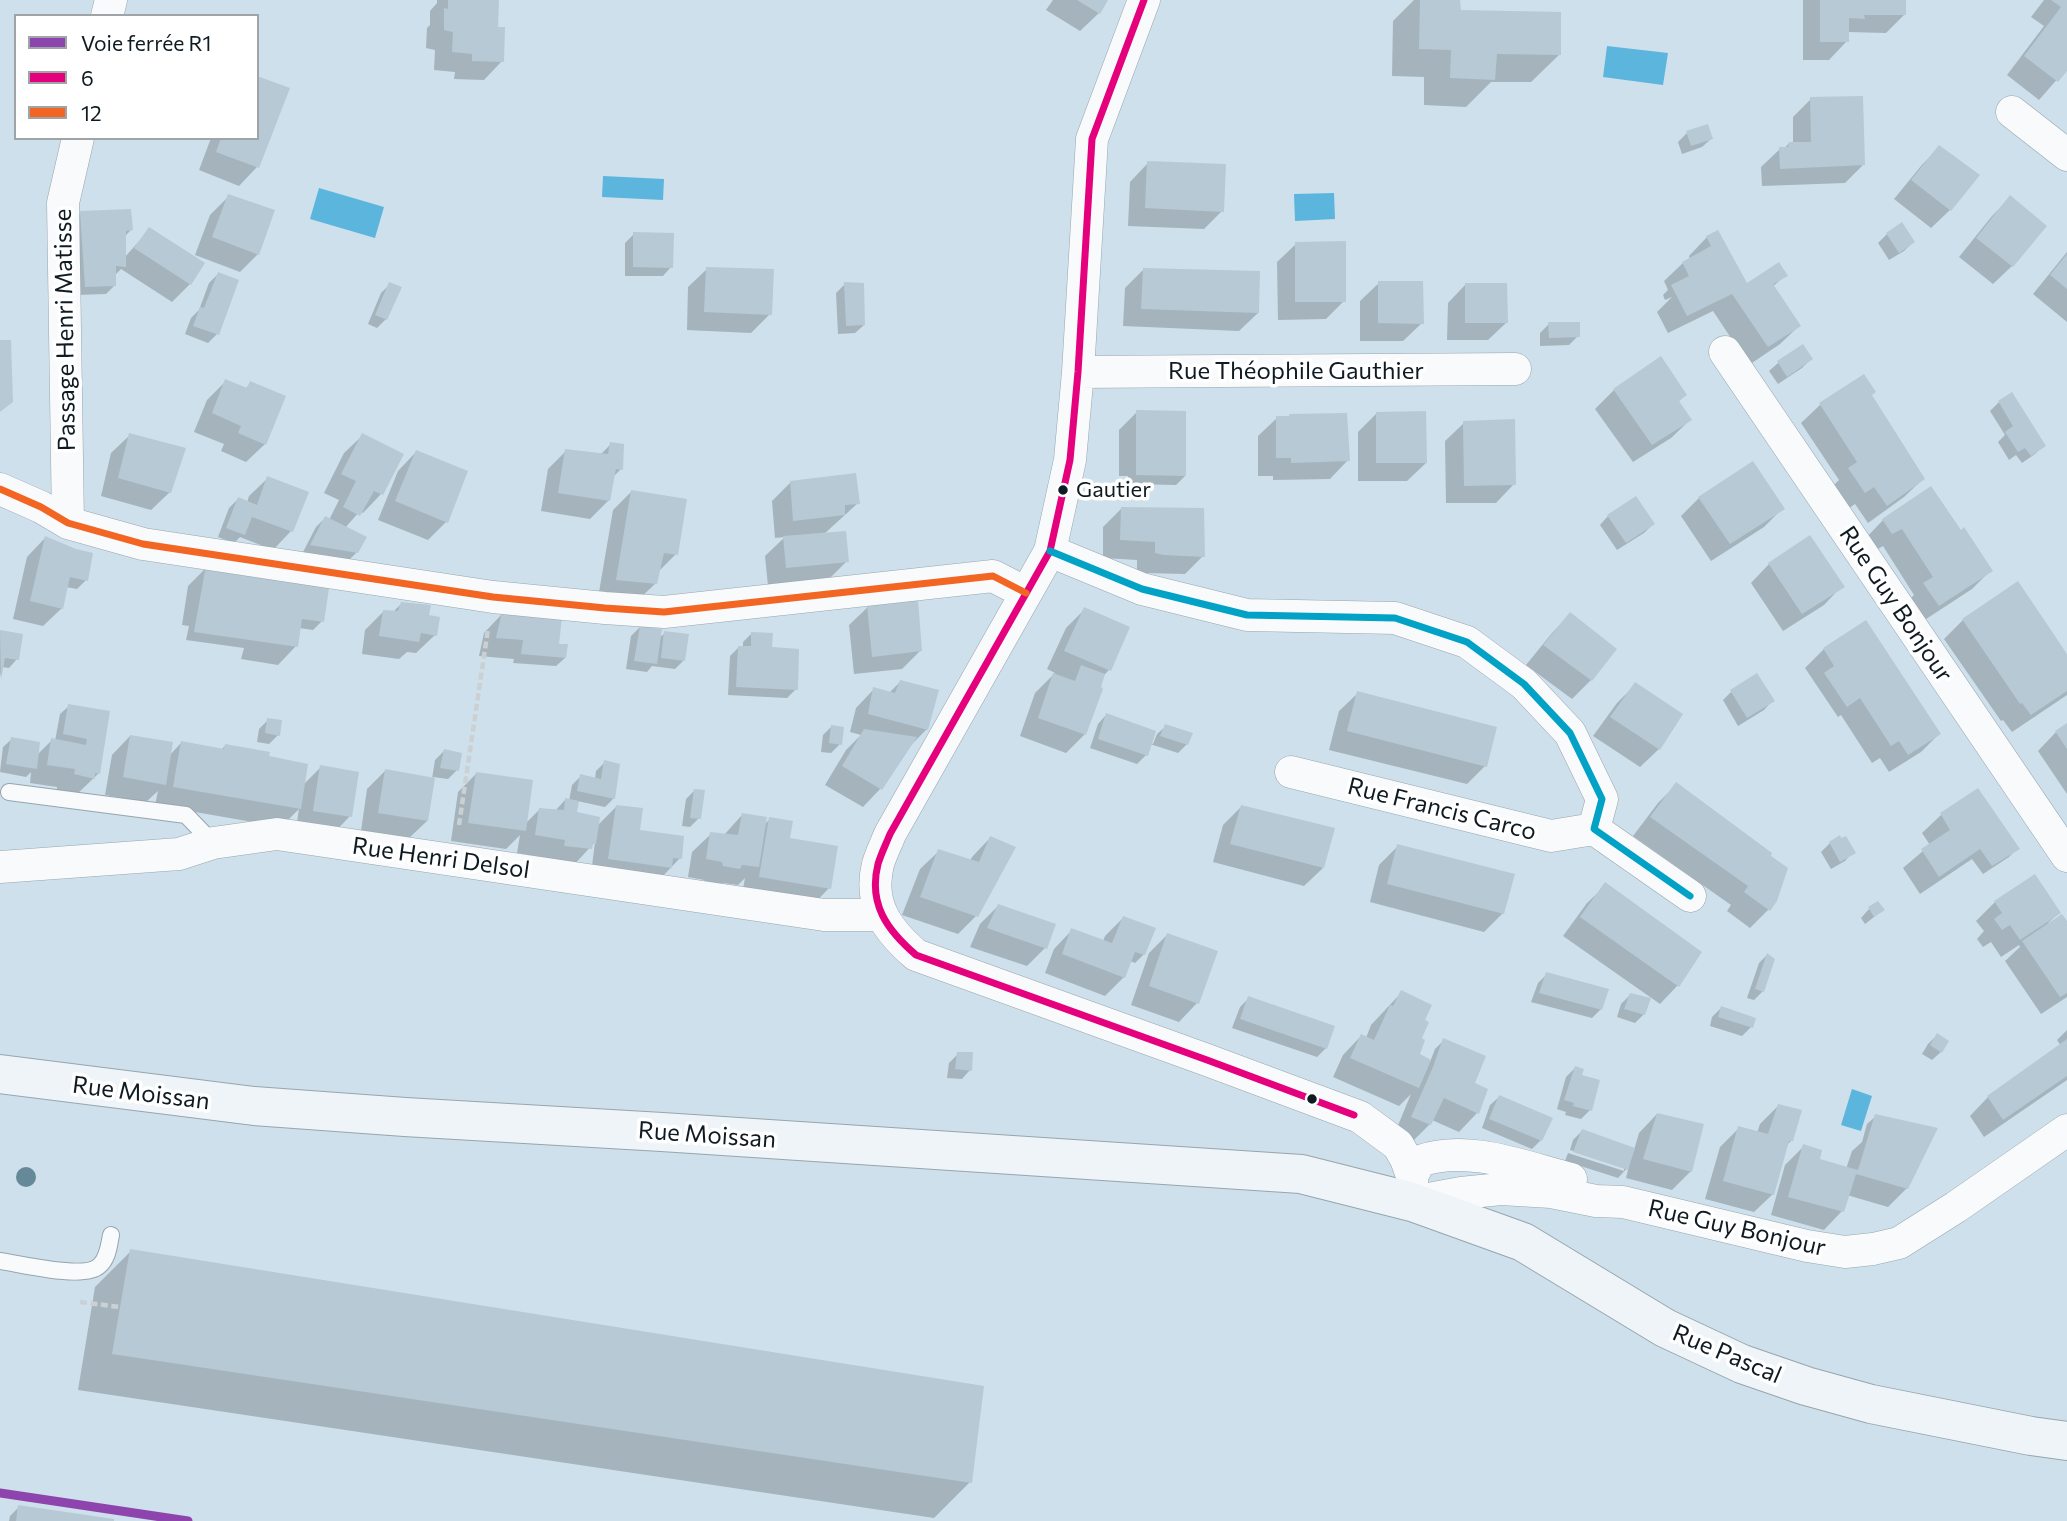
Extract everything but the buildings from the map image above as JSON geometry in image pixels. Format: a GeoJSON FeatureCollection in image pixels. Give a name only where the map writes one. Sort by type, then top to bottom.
{"type":"FeatureCollection","features":[{"type":"Feature","properties":{"kind":"main road","name":"Rue Moissan"},"geometry":{"type":"LineString","coordinates":[[0,1074],[254,1106],[1301,1174],[1412,1189]]}},
{"type":"Feature","properties":{"kind":"main road","name":"Rue Pascal"},"geometry":{"type":"LineString","coordinates":[[1412,1189],[1523,1242],[1665,1328],[1742,1364],[1871,1404],[2067,1441]]}},
{"type":"Feature","properties":{"kind":"street"},"geometry":{"type":"LineString","coordinates":[[1144,0],[1092,139],[1070,460],[1050,551],[890,834],[878,864],[874,893],[881,915],[898,939],[916,955],[1208,1059],[1360,1117],[1398,1145],[1406,1159],[1412,1189]]}},
{"type":"Feature","properties":{"kind":"street"},"geometry":{"type":"LineString","coordinates":[[2012,112],[2067,155]]}},
{"type":"Feature","properties":{"kind":"street","name":"Passage Henri Matisse"},"geometry":{"type":"LineString","coordinates":[[68,523],[62,203],[78,140]]}},
{"type":"Feature","properties":{"kind":"street","name":"Rue Guy Bonjour"},"geometry":{"type":"LineString","coordinates":[[1725,352],[2067,856]]}},
{"type":"Feature","properties":{"kind":"street","name":"Rue Théophile Gauthier"},"geometry":{"type":"LineString","coordinates":[[1078,372],[1515,369]]}},
{"type":"Feature","properties":{"kind":"street"},"geometry":{"type":"LineString","coordinates":[[0,489],[41,507],[68,523],[143,544],[493,597],[664,612],[993,576],[1026,593]]}},
{"type":"Feature","properties":{"kind":"street"},"geometry":{"type":"LineString","coordinates":[[1050,551],[1142,589],[1247,615],[1395,618],[1467,642],[1524,684],[1570,733],[1602,799],[1594,829],[1690,896]]}},
{"type":"Feature","properties":{"kind":"street","name":"Rue Francis Carco"},"geometry":{"type":"LineString","coordinates":[[1291,772],[1551,836],[1594,829]]}},
{"type":"Feature","properties":{"kind":"street","name":"Rue Henri Delsol"},"geometry":{"type":"LineString","coordinates":[[0,867],[179,854],[214,843],[276,834],[824,915],[881,915]]}},
{"type":"Feature","properties":{"kind":"street","name":"Rue Guy Bonjour"},"geometry":{"type":"LineString","coordinates":[[1412,1189],[1551,1192],[1623,1202],[1807,1246],[1845,1252],[1899,1243],[1956,1208],[2067,1130]]}},
{"type":"Feature","properties":{"kind":"lane"},"geometry":{"type":"LineString","coordinates":[[9,792],[186,815],[214,843]]}},
{"type":"Feature","properties":{"kind":"lane"},"geometry":{"type":"LineString","coordinates":[[0,1261],[78,1272],[93,1271],[105,1258],[111,1235]]}},
{"type":"Feature","properties":{"kind":"path"},"geometry":{"type":"LineString","coordinates":[[454,859],[493,597]]}},
{"type":"Feature","properties":{"kind":"water"},"geometry":{"type":"Polygon","coordinates":[[[1607,46],[1668,53],[1663,85],[1603,77],[1607,46]]]}},
{"type":"Feature","properties":{"kind":"water"},"geometry":{"type":"Polygon","coordinates":[[[603,176],[664,179],[663,200],[602,197],[603,176]]]}},
{"type":"Feature","properties":{"kind":"water"},"geometry":{"type":"Polygon","coordinates":[[[319,188],[384,207],[375,238],[310,219],[319,188]]]}},
{"type":"Feature","properties":{"kind":"water"},"geometry":{"type":"Polygon","coordinates":[[[1334,193],[1335,219],[1295,221],[1294,194],[1334,193]]]}},
{"type":"Feature","properties":{"kind":"water"},"geometry":{"type":"Polygon","coordinates":[[[1852,1089],[1872,1096],[1861,1131],[1841,1125],[1852,1089]]]}},
{"type":"Feature","properties":{"kind":"rail line","name":"R1"},"geometry":{"type":"LineString","coordinates":[[0,1493],[188,1521]]}},
{"type":"Feature","properties":{"kind":"transit line","name":"6"},"geometry":{"type":"LineString","coordinates":[[1144,0],[1092,139],[1070,460],[1050,551],[890,834],[878,864],[878,904],[896,936],[916,955],[1354,1115]]}},
{"type":"Feature","properties":{"kind":"transit line","name":"12"},"geometry":{"type":"LineString","coordinates":[[0,489],[41,507],[68,523],[143,544],[493,597],[664,612],[993,576],[1026,593]]}},
{"type":"Feature","properties":{"kind":"transit line"},"geometry":{"type":"LineString","coordinates":[[1050,551],[1142,589],[1247,615],[1395,618],[1467,642],[1524,684],[1570,733],[1602,799],[1594,829],[1690,896]]}},
{"type":"Feature","properties":{"kind":"place","name":"Gautier"},"geometry":{"type":"Point","coordinates":[1063,490]}}]}
